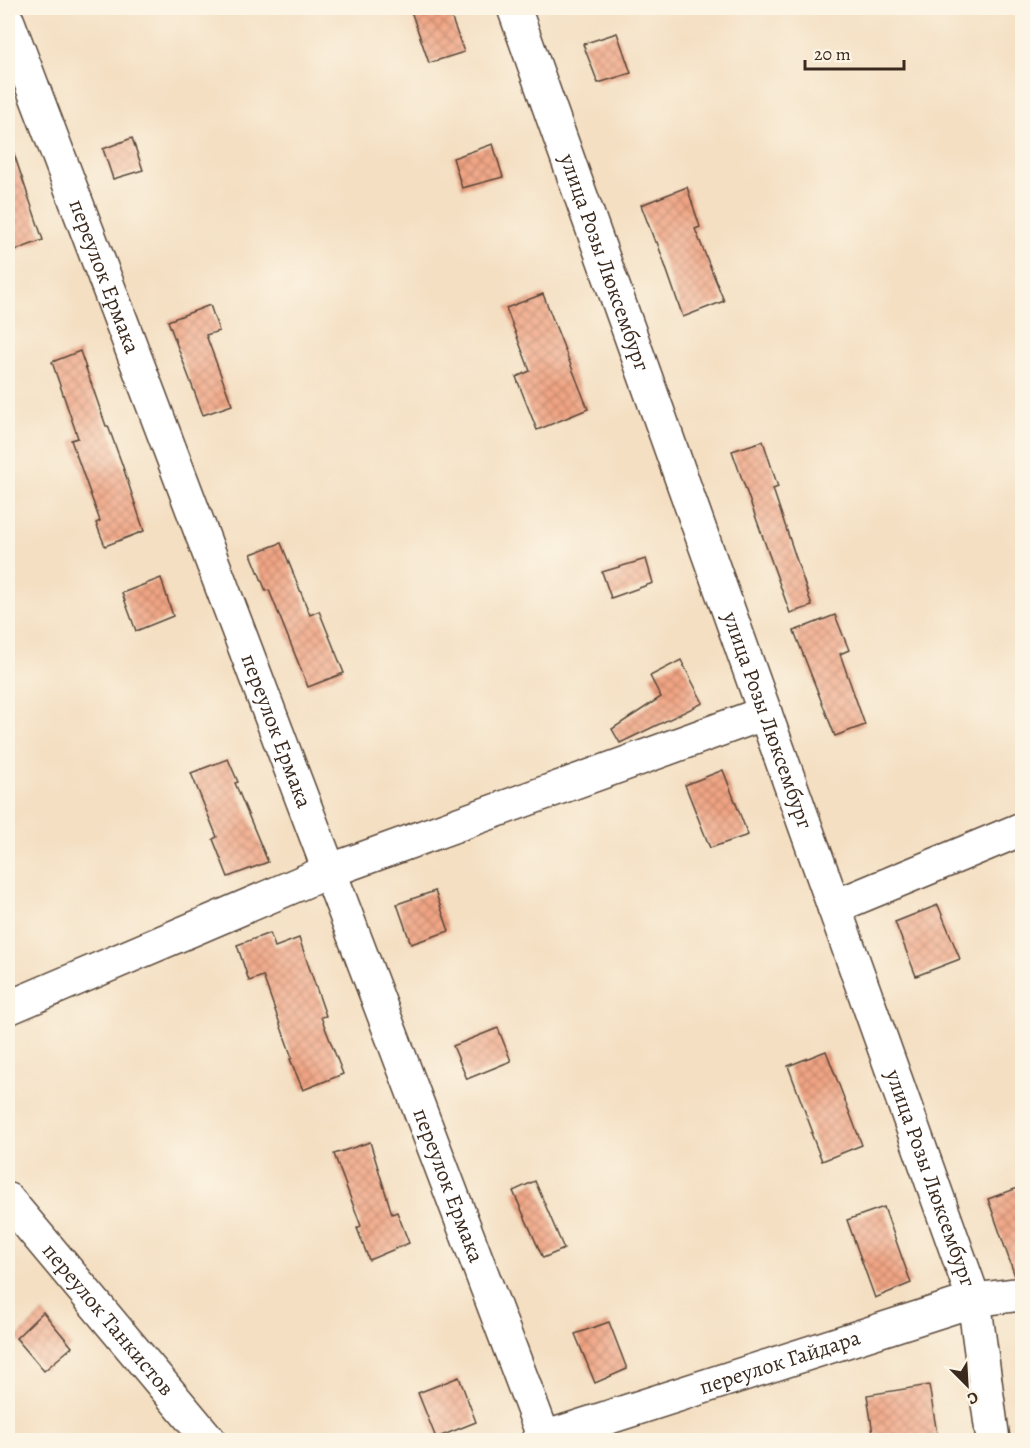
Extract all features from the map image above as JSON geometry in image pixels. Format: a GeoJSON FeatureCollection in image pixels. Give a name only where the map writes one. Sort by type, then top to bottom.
{"type":"FeatureCollection","features":[{"type":"Feature","properties":{"kind":"street","name":"улица Розы Люксембург"},"geometry":{"type":"LineString","coordinates":[[514,8],[975,1300],[993,1440]]}},
{"type":"Feature","properties":{"kind":"street","name":"переулок Ермака"},"geometry":{"type":"LineString","coordinates":[[8,22],[541,1439]]}},
{"type":"Feature","properties":{"kind":"street"},"geometry":{"type":"LineString","coordinates":[[8,1008],[329,871],[765,713]]}},
{"type":"Feature","properties":{"kind":"street"},"geometry":{"type":"LineString","coordinates":[[834,907],[1023,829]]}},
{"type":"Feature","properties":{"kind":"street","name":"переулок Танкистов"},"geometry":{"type":"LineString","coordinates":[[8,1200],[209,1440]]}},
{"type":"Feature","properties":{"kind":"street","name":"переулок Гайдара"},"geometry":{"type":"LineString","coordinates":[[541,1439],[975,1300],[1023,1294]]}},
{"type":"Feature","properties":{"kind":"building"},"geometry":{"type":"Polygon","coordinates":[[[410,8],[448,8],[464,52],[429,63],[410,8]]]}},
{"type":"Feature","properties":{"kind":"building"},"geometry":{"type":"Polygon","coordinates":[[[617,33],[631,73],[598,83],[583,44],[617,33]]]}},
{"type":"Feature","properties":{"kind":"building"},"geometry":{"type":"Polygon","coordinates":[[[132,138],[143,170],[113,179],[103,149],[132,138]]]}},
{"type":"Feature","properties":{"kind":"building"},"geometry":{"type":"Polygon","coordinates":[[[493,144],[503,177],[462,188],[453,158],[493,144]]]}},
{"type":"Feature","properties":{"kind":"building"},"geometry":{"type":"Polygon","coordinates":[[[13,151],[43,240],[8,253],[8,152],[13,151]]]}},
{"type":"Feature","properties":{"kind":"building"},"geometry":{"type":"Polygon","coordinates":[[[687,187],[700,227],[695,229],[724,301],[683,317],[657,242],[655,242],[641,205],[687,187]]]}},
{"type":"Feature","properties":{"kind":"building"},"geometry":{"type":"Polygon","coordinates":[[[543,294],[588,409],[537,430],[516,377],[530,371],[506,308],[543,294]]]}},
{"type":"Feature","properties":{"kind":"building"},"geometry":{"type":"Polygon","coordinates":[[[210,305],[219,331],[206,335],[232,405],[203,415],[168,321],[210,305]]]}},
{"type":"Feature","properties":{"kind":"building"},"geometry":{"type":"Polygon","coordinates":[[[80,351],[144,531],[105,546],[96,523],[100,521],[71,440],[78,438],[52,362],[80,351]]]}},
{"type":"Feature","properties":{"kind":"building"},"geometry":{"type":"Polygon","coordinates":[[[763,441],[778,487],[773,489],[812,606],[790,613],[732,451],[763,441]]]}},
{"type":"Feature","properties":{"kind":"building"},"geometry":{"type":"Polygon","coordinates":[[[281,543],[310,615],[319,611],[344,673],[308,687],[269,590],[266,591],[251,554],[281,543]]]}},
{"type":"Feature","properties":{"kind":"building"},"geometry":{"type":"Polygon","coordinates":[[[646,559],[653,583],[611,598],[602,572],[646,559]]]}},
{"type":"Feature","properties":{"kind":"building"},"geometry":{"type":"Polygon","coordinates":[[[161,578],[173,616],[136,631],[122,593],[161,578]]]}},
{"type":"Feature","properties":{"kind":"building"},"geometry":{"type":"Polygon","coordinates":[[[835,615],[849,650],[840,654],[865,725],[835,736],[794,631],[835,615]]]}},
{"type":"Feature","properties":{"kind":"building"},"geometry":{"type":"Polygon","coordinates":[[[681,660],[703,703],[620,743],[612,729],[661,697],[650,676],[681,660]]]}},
{"type":"Feature","properties":{"kind":"building"},"geometry":{"type":"Polygon","coordinates":[[[228,759],[238,782],[235,783],[268,862],[228,877],[213,839],[217,837],[191,773],[228,759]]]}},
{"type":"Feature","properties":{"kind":"building"},"geometry":{"type":"Polygon","coordinates":[[[723,770],[748,835],[710,848],[685,785],[723,770]]]}},
{"type":"Feature","properties":{"kind":"building"},"geometry":{"type":"Polygon","coordinates":[[[435,891],[449,931],[411,944],[397,904],[435,891]]]}},
{"type":"Feature","properties":{"kind":"building"},"geometry":{"type":"Polygon","coordinates":[[[938,905],[960,959],[916,976],[895,922],[938,905]]]}},
{"type":"Feature","properties":{"kind":"building"},"geometry":{"type":"Polygon","coordinates":[[[270,933],[275,947],[299,938],[326,1016],[321,1017],[343,1074],[303,1090],[290,1059],[292,1058],[263,976],[249,981],[237,945],[270,933]]]}},
{"type":"Feature","properties":{"kind":"building"},"geometry":{"type":"Polygon","coordinates":[[[498,1028],[511,1061],[467,1079],[453,1046],[498,1028]]]}},
{"type":"Feature","properties":{"kind":"building"},"geometry":{"type":"Polygon","coordinates":[[[826,1051],[862,1145],[822,1161],[788,1066],[826,1051]]]}},
{"type":"Feature","properties":{"kind":"building"},"geometry":{"type":"Polygon","coordinates":[[[370,1142],[392,1214],[397,1212],[409,1243],[369,1260],[357,1228],[361,1226],[334,1154],[370,1142]]]}},
{"type":"Feature","properties":{"kind":"building"},"geometry":{"type":"Polygon","coordinates":[[[535,1181],[564,1249],[543,1258],[513,1191],[535,1181]]]}},
{"type":"Feature","properties":{"kind":"building"},"geometry":{"type":"Polygon","coordinates":[[[1023,1186],[1023,1276],[1015,1276],[988,1199],[1023,1186]]]}},
{"type":"Feature","properties":{"kind":"building"},"geometry":{"type":"Polygon","coordinates":[[[884,1207],[911,1283],[875,1298],[847,1220],[884,1207]]]}},
{"type":"Feature","properties":{"kind":"building"},"geometry":{"type":"Polygon","coordinates":[[[43,1312],[72,1347],[44,1371],[16,1338],[43,1312]]]}},
{"type":"Feature","properties":{"kind":"building"},"geometry":{"type":"Polygon","coordinates":[[[609,1322],[627,1369],[595,1383],[575,1334],[609,1322]]]}},
{"type":"Feature","properties":{"kind":"building"},"geometry":{"type":"Polygon","coordinates":[[[459,1377],[476,1422],[436,1438],[418,1393],[459,1377]]]}},
{"type":"Feature","properties":{"kind":"building"},"geometry":{"type":"Polygon","coordinates":[[[929,1385],[938,1440],[874,1440],[867,1395],[929,1385]]]}}]}
